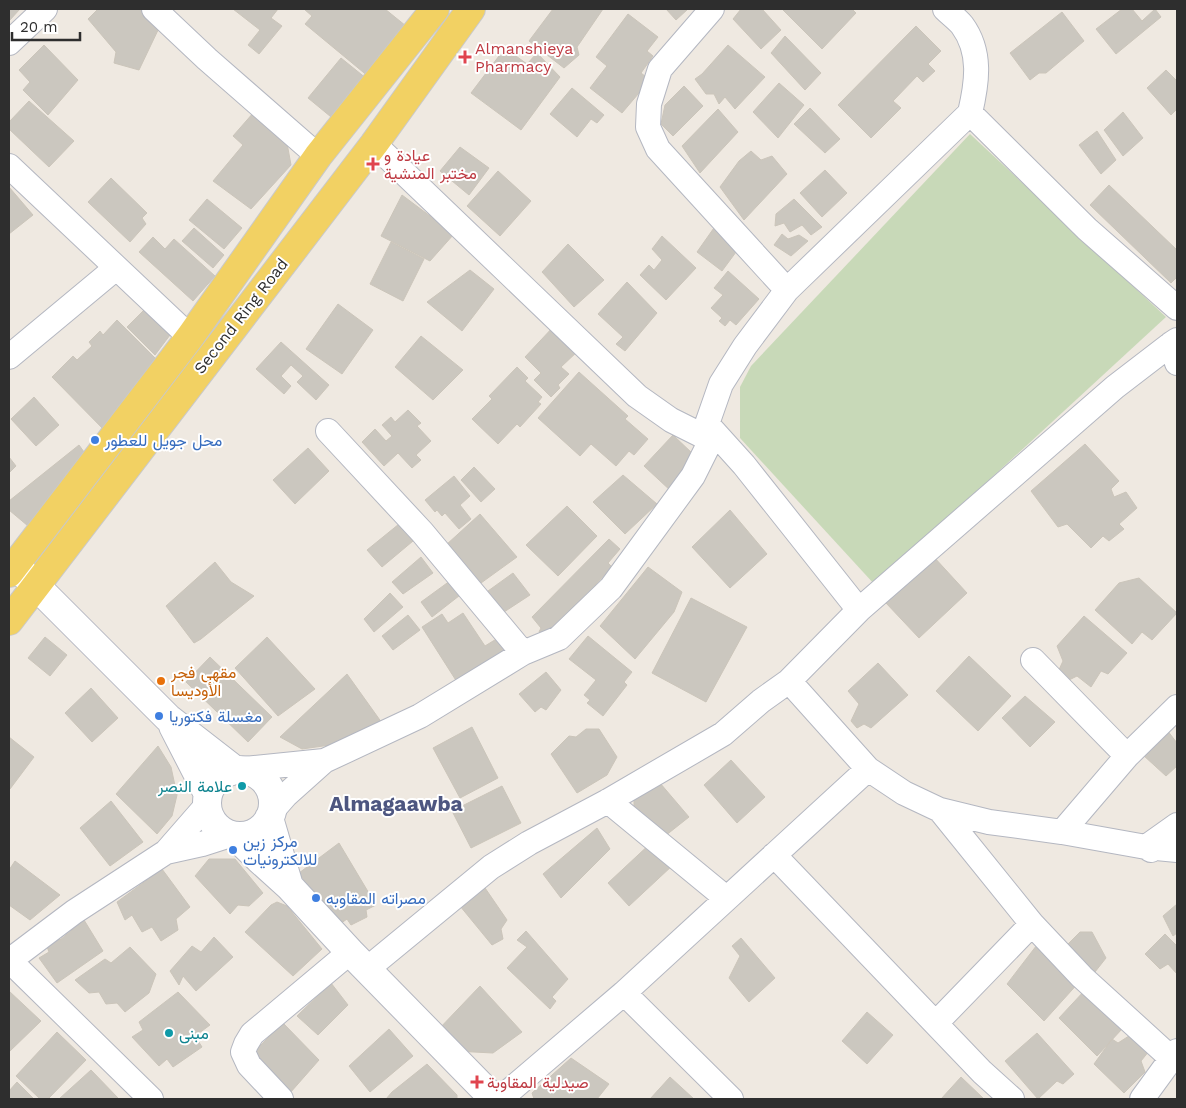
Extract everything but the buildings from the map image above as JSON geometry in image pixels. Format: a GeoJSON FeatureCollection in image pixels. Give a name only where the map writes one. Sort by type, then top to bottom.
{"type":"FeatureCollection","features":[{"type":"Feature","properties":{"kind":"main road","name":"Second Ring Road"},"geometry":{"type":"LineString","coordinates":[[12,570],[190,337],[318,156],[435,9]]}},
{"type":"Feature","properties":{"kind":"main road","name":"Second Ring Road"},"geometry":{"type":"LineString","coordinates":[[9,622],[374,144],[472,9]]}},
{"type":"Feature","properties":{"kind":"street"},"geometry":{"type":"LineString","coordinates":[[9,43],[45,9]]}},
{"type":"Feature","properties":{"kind":"street"},"geometry":{"type":"LineString","coordinates":[[154,9],[207,59],[318,156]]}},
{"type":"Feature","properties":{"kind":"street"},"geometry":{"type":"LineString","coordinates":[[712,9],[660,69],[649,104],[648,127],[658,149],[787,290]]}},
{"type":"Feature","properties":{"kind":"street"},"geometry":{"type":"LineString","coordinates":[[166,852],[233,835],[249,835],[261,829],[286,795],[324,761],[420,716],[523,653],[559,638],[611,588],[693,476],[709,432],[721,384],[745,346],[787,290],[970,113],[976,86],[976,61],[970,41],[962,25],[945,9]]}},
{"type":"Feature","properties":{"kind":"street"},"geometry":{"type":"LineString","coordinates":[[970,113],[1087,229],[1177,308]]}},
{"type":"Feature","properties":{"kind":"street"},"geometry":{"type":"LineString","coordinates":[[374,144],[637,396],[671,420],[709,432],[744,465],[859,610]]}},
{"type":"Feature","properties":{"kind":"street"},"geometry":{"type":"LineString","coordinates":[[9,166],[190,337]]}},
{"type":"Feature","properties":{"kind":"street"},"geometry":{"type":"LineString","coordinates":[[9,357],[116,268]]}},
{"type":"Feature","properties":{"kind":"street"},"geometry":{"type":"LineString","coordinates":[[281,1099],[249,1065],[243,1052],[252,1034],[491,867],[529,843],[608,801],[723,734],[761,701],[789,681],[859,610],[1115,387],[1175,349]]}},
{"type":"Feature","properties":{"kind":"street"},"geometry":{"type":"LineString","coordinates":[[328,431],[422,532],[523,653]]}},
{"type":"Feature","properties":{"kind":"street"},"geometry":{"type":"LineString","coordinates":[[12,570],[36,585],[168,718],[240,770],[261,777],[272,792],[271,814],[289,886]]}},
{"type":"Feature","properties":{"kind":"street"},"geometry":{"type":"LineString","coordinates":[[1033,660],[1127,756]]}},
{"type":"Feature","properties":{"kind":"street"},"geometry":{"type":"LineString","coordinates":[[789,681],[868,769],[904,793],[940,810],[989,822],[1062,832],[1146,847],[1177,850]]}},
{"type":"Feature","properties":{"kind":"street"},"geometry":{"type":"LineString","coordinates":[[1062,832],[1127,756],[1177,706]]}},
{"type":"Feature","properties":{"kind":"street"},"geometry":{"type":"LineString","coordinates":[[168,718],[207,800],[210,818],[214,823],[219,828],[233,835],[289,886],[358,961],[494,1099]]}},
{"type":"Feature","properties":{"kind":"street"},"geometry":{"type":"LineString","coordinates":[[151,1099],[9,960],[74,912],[166,852],[207,800],[212,786],[218,778],[240,770],[324,761]]}},
{"type":"Feature","properties":{"kind":"street"},"geometry":{"type":"LineString","coordinates":[[500,1099],[624,993],[868,769]]}},
{"type":"Feature","properties":{"kind":"street"},"geometry":{"type":"LineString","coordinates":[[608,801],[726,898]]}},
{"type":"Feature","properties":{"kind":"street"},"geometry":{"type":"LineString","coordinates":[[940,810],[1032,924],[1082,976],[1174,1055],[1142,1099]]}},
{"type":"Feature","properties":{"kind":"street"},"geometry":{"type":"LineString","coordinates":[[1146,847],[1177,825]]}},
{"type":"Feature","properties":{"kind":"street"},"geometry":{"type":"LineString","coordinates":[[1146,847],[1177,864]]}},
{"type":"Feature","properties":{"kind":"street"},"geometry":{"type":"LineString","coordinates":[[774,854],[982,1072],[1012,1099]]}},
{"type":"Feature","properties":{"kind":"street"},"geometry":{"type":"LineString","coordinates":[[936,1023],[1032,924]]}},
{"type":"Feature","properties":{"kind":"street"},"geometry":{"type":"LineString","coordinates":[[624,993],[730,1099]]}},
{"type":"Feature","properties":{"kind":"green space"},"geometry":{"type":"Polygon","coordinates":[[[970,134],[1166,317],[875,585],[740,438],[740,387],[751,366],[970,134]]]}},
{"type":"Feature","properties":{"kind":"place","name":"Almanshieya Pharmacy"},"geometry":{"type":"Point","coordinates":[465,57]}},
{"type":"Feature","properties":{"kind":"place","name":"عيادة و مختبر المنشية"},"geometry":{"type":"Point","coordinates":[373,164]}},
{"type":"Feature","properties":{"kind":"place","name":"محل جويل للعطور"},"geometry":{"type":"Point","coordinates":[95,440]}},
{"type":"Feature","properties":{"kind":"place","name":"مقهى فجر الأوديسا"},"geometry":{"type":"Point","coordinates":[161,681]}},
{"type":"Feature","properties":{"kind":"place","name":"مغسلة فكتوريا"},"geometry":{"type":"Point","coordinates":[159,716]}},
{"type":"Feature","properties":{"kind":"place","name":"علامة النصر"},"geometry":{"type":"Point","coordinates":[242,786]}},
{"type":"Feature","properties":{"kind":"place","name":"مركز زين للالكترونيات"},"geometry":{"type":"Point","coordinates":[233,850]}},
{"type":"Feature","properties":{"kind":"place","name":"مصراته المقاوبه"},"geometry":{"type":"Point","coordinates":[316,898]}},
{"type":"Feature","properties":{"kind":"place","name":"مبنى"},"geometry":{"type":"Point","coordinates":[169,1033]}},
{"type":"Feature","properties":{"kind":"place","name":"صيدلية المقاوبة"},"geometry":{"type":"Point","coordinates":[477,1082]}},
{"type":"Feature","properties":{"kind":"district","name":"Almagaawba"},"geometry":{"type":"Point","coordinates":[396,803]}}]}
